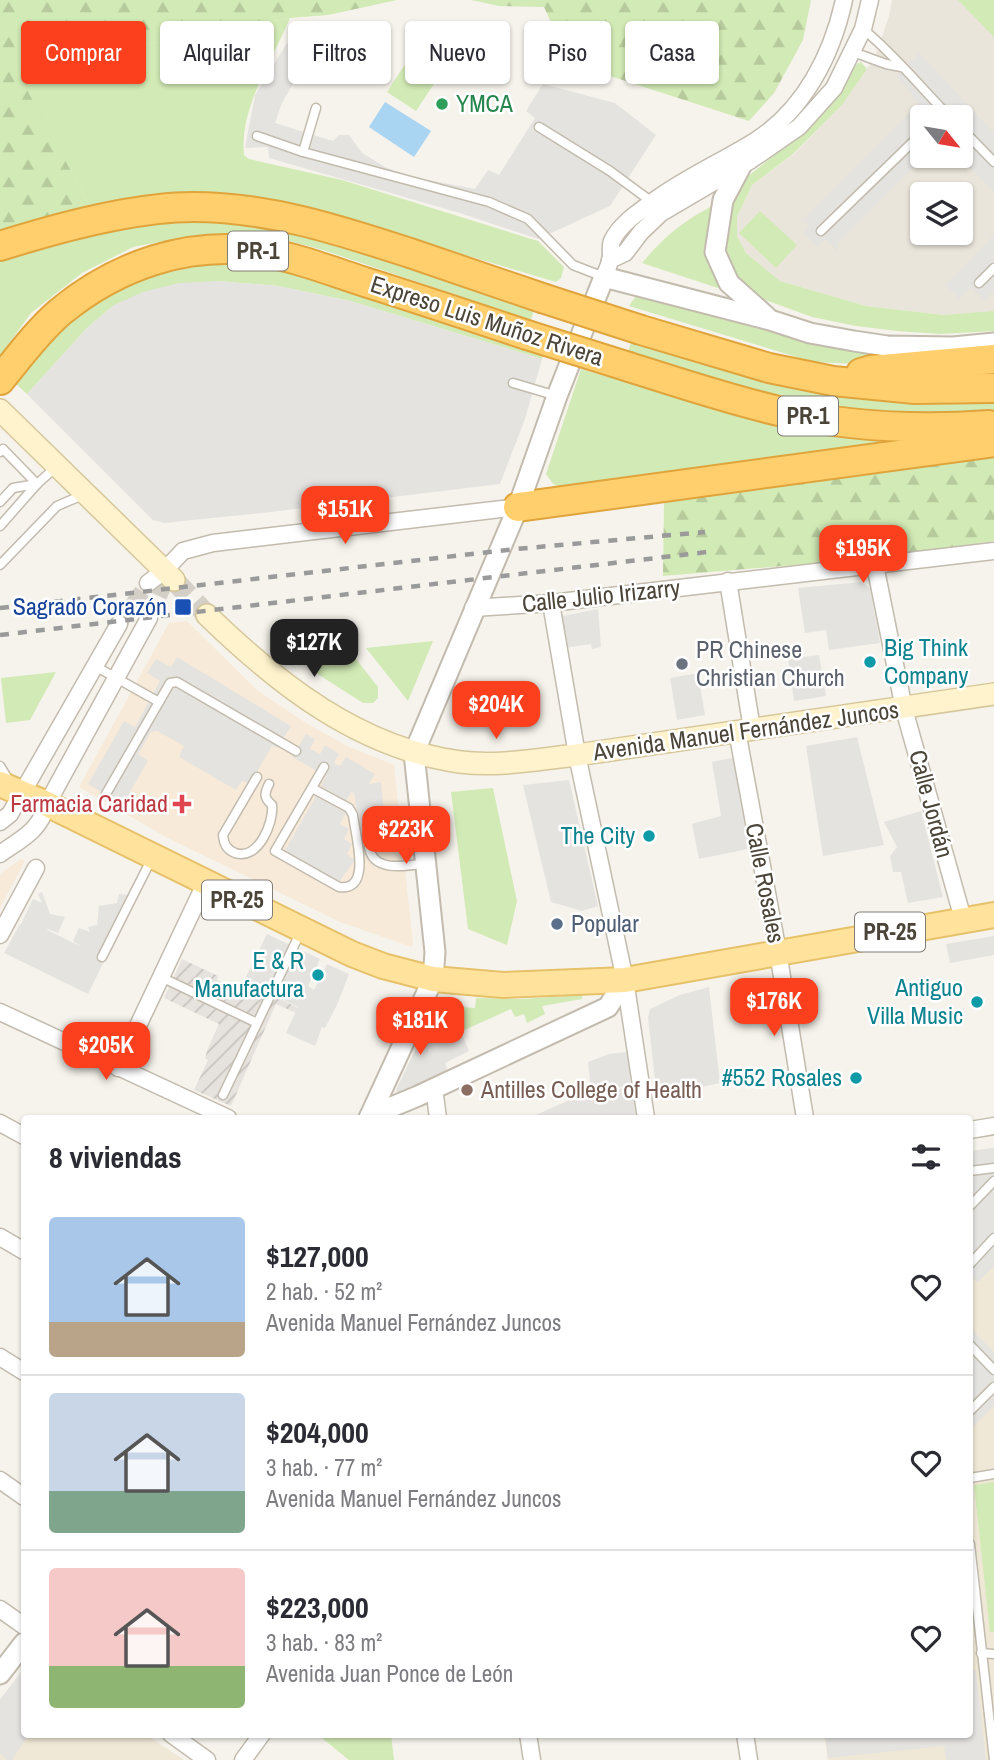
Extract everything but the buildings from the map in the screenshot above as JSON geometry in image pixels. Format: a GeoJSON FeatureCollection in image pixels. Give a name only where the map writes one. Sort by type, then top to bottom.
{"type":"FeatureCollection","features":[{"type":"Feature","properties":{"kind":"highway","name":"Expreso Luis Muñoz Rivera"},"geometry":{"type":"LineString","coordinates":[[0,246],[97,220],[142,212],[189,206],[259,212],[342,230],[641,330],[769,368],[834,381],[915,389],[994,388]]}},
{"type":"Feature","properties":{"kind":"highway","name":"Expreso Luis Muñoz Rivera"},"geometry":{"type":"LineString","coordinates":[[7,371],[43,328],[61,312],[127,269],[181,251],[203,248],[235,249],[294,259],[629,368],[783,412],[854,424],[919,428],[994,425]]}},
{"type":"Feature","properties":{"kind":"highway"},"geometry":{"type":"LineString","coordinates":[[834,381],[871,370],[994,359]]}},
{"type":"Feature","properties":{"kind":"highway"},"geometry":{"type":"LineString","coordinates":[[518,506],[994,442]]}},
{"type":"Feature","properties":{"kind":"main road"},"geometry":{"type":"LineString","coordinates":[[0,410],[86,494],[163,579]]}},
{"type":"Feature","properties":{"kind":"main road","name":"Avenida Manuel Fernández Juncos"},"geometry":{"type":"LineString","coordinates":[[207,615],[250,656],[303,697],[349,726],[414,753],[462,762],[517,761],[577,755],[994,694]]}},
{"type":"Feature","properties":{"kind":"main road","name":"PR-25"},"geometry":{"type":"LineString","coordinates":[[12,789],[301,931],[383,966],[433,979],[503,985],[625,980],[782,952],[961,914],[994,914]]}},
{"type":"Feature","properties":{"kind":"street"},"geometry":{"type":"LineString","coordinates":[[370,1115],[433,979],[435,952],[414,753],[518,506],[556,396],[607,268],[611,242],[628,221],[678,183],[757,140],[787,116],[809,87],[831,44],[844,0]]}},
{"type":"Feature","properties":{"kind":"street"},"geometry":{"type":"LineString","coordinates":[[607,268],[625,253],[641,232],[661,213],[741,166],[799,127],[834,88],[863,29],[870,0]]}},
{"type":"Feature","properties":{"kind":"street"},"geometry":{"type":"LineString","coordinates":[[839,22],[863,29]]}},
{"type":"Feature","properties":{"kind":"street"},"geometry":{"type":"LineString","coordinates":[[831,44],[853,52]]}},
{"type":"Feature","properties":{"kind":"street"},"geometry":{"type":"LineString","coordinates":[[741,166],[723,200],[715,252],[729,283],[771,320]]}},
{"type":"Feature","properties":{"kind":"street"},"geometry":{"type":"LineString","coordinates":[[607,268],[810,333],[887,346],[953,347],[994,343]]}},
{"type":"Feature","properties":{"kind":"street"},"geometry":{"type":"LineString","coordinates":[[163,579],[183,551],[214,543],[518,506]]}},
{"type":"Feature","properties":{"kind":"street","name":"Calle Julio Irizarry"},"geometry":{"type":"LineString","coordinates":[[473,608],[551,603],[994,551]]}},
{"type":"Feature","properties":{"kind":"street","name":"Calle Jordán"},"geometry":{"type":"LineString","coordinates":[[876,565],[904,709],[961,914]]}},
{"type":"Feature","properties":{"kind":"street","name":"Calle Rosales"},"geometry":{"type":"LineString","coordinates":[[728,581],[745,730],[806,1115]]}},
{"type":"Feature","properties":{"kind":"street"},"geometry":{"type":"LineString","coordinates":[[551,603],[577,755],[625,980],[646,1115]]}},
{"type":"Feature","properties":{"kind":"street"},"geometry":{"type":"LineString","coordinates":[[0,854],[38,827],[44,818],[47,804],[149,618]]}},
{"type":"Feature","properties":{"kind":"street"},"geometry":{"type":"LineString","coordinates":[[0,822],[9,814],[12,789],[95,666],[119,624]]}},
{"type":"Feature","properties":{"kind":"street"},"geometry":{"type":"LineString","coordinates":[[0,935],[36,868]]}},
{"type":"Feature","properties":{"kind":"street"},"geometry":{"type":"LineString","coordinates":[[118,1068],[205,884]]}},
{"type":"Feature","properties":{"kind":"street","name":"Calle Rosales"},"geometry":{"type":"LineString","coordinates":[[782,952],[814,1115]]}},
{"type":"Feature","properties":{"kind":"street"},"geometry":{"type":"LineString","coordinates":[[373,1115],[608,1007],[625,980]]}},
{"type":"Feature","properties":{"kind":"street"},"geometry":{"type":"LineString","coordinates":[[0,1012],[221,1115]]}},
{"type":"Feature","properties":{"kind":"street"},"geometry":{"type":"LineString","coordinates":[[434,1088],[438,1115]]}},
{"type":"Feature","properties":{"kind":"street"},"geometry":{"type":"LineString","coordinates":[[0,1123],[21,1134]]}},
{"type":"Feature","properties":{"kind":"street"},"geometry":{"type":"LineString","coordinates":[[973,1130],[994,1126]]}},
{"type":"Feature","properties":{"kind":"street"},"geometry":{"type":"LineString","coordinates":[[0,1237],[21,1249]]}},
{"type":"Feature","properties":{"kind":"street"},"geometry":{"type":"LineString","coordinates":[[0,1357],[21,1370]]}},
{"type":"Feature","properties":{"kind":"street"},"geometry":{"type":"LineString","coordinates":[[0,1480],[21,1495]]}},
{"type":"Feature","properties":{"kind":"street"},"geometry":{"type":"LineString","coordinates":[[0,1609],[21,1624]]}},
{"type":"Feature","properties":{"kind":"street"},"geometry":{"type":"LineString","coordinates":[[0,1674],[21,1647]]}},
{"type":"Feature","properties":{"kind":"street"},"geometry":{"type":"LineString","coordinates":[[176,1738],[206,1760]]}},
{"type":"Feature","properties":{"kind":"street"},"geometry":{"type":"LineString","coordinates":[[243,1760],[259,1738]]}},
{"type":"Feature","properties":{"kind":"street"},"geometry":{"type":"LineString","coordinates":[[529,1738],[532,1760]]}},
{"type":"Feature","properties":{"kind":"street"},"geometry":{"type":"LineString","coordinates":[[746,1738],[749,1760]]}},
{"type":"Feature","properties":{"kind":"lane"},"geometry":{"type":"LineString","coordinates":[[863,29],[892,53],[935,105]]}},
{"type":"Feature","properties":{"kind":"lane"},"geometry":{"type":"LineString","coordinates":[[853,52],[901,67]]}},
{"type":"Feature","properties":{"kind":"lane"},"geometry":{"type":"LineString","coordinates":[[303,152],[316,108]]}},
{"type":"Feature","properties":{"kind":"lane"},"geometry":{"type":"LineString","coordinates":[[539,127],[610,171],[652,202]]}},
{"type":"Feature","properties":{"kind":"lane"},"geometry":{"type":"LineString","coordinates":[[257,136],[303,152],[489,202],[527,219],[573,265],[607,268]]}},
{"type":"Feature","properties":{"kind":"lane"},"geometry":{"type":"LineString","coordinates":[[973,140],[994,162]]}},
{"type":"Feature","properties":{"kind":"lane"},"geometry":{"type":"LineString","coordinates":[[821,232],[910,145]]}},
{"type":"Feature","properties":{"kind":"lane"},"geometry":{"type":"LineString","coordinates":[[979,283],[994,268]]}},
{"type":"Feature","properties":{"kind":"lane"},"geometry":{"type":"LineString","coordinates":[[513,383],[556,396]]}},
{"type":"Feature","properties":{"kind":"lane"},"geometry":{"type":"LineString","coordinates":[[1,449],[37,484]]}},
{"type":"Feature","properties":{"kind":"lane"},"geometry":{"type":"LineString","coordinates":[[0,526],[37,484],[57,466]]}},
{"type":"Feature","properties":{"kind":"lane"},"geometry":{"type":"LineString","coordinates":[[0,502],[13,488],[37,484]]}},
{"type":"Feature","properties":{"kind":"lane"},"geometry":{"type":"LineString","coordinates":[[0,565],[57,506],[86,494]]}},
{"type":"Feature","properties":{"kind":"lane"},"geometry":{"type":"LineString","coordinates":[[95,666],[159,702]]}},
{"type":"Feature","properties":{"kind":"lane"},"geometry":{"type":"LineString","coordinates":[[106,794],[170,683],[177,682],[296,751]]}},
{"type":"Feature","properties":{"kind":"lane"},"geometry":{"type":"LineString","coordinates":[[0,766],[12,789]]}},
{"type":"Feature","properties":{"kind":"lane"},"geometry":{"type":"LineString","coordinates":[[312,788],[349,808],[353,815],[360,872],[356,883],[345,888],[275,851],[324,767]]}},
{"type":"Feature","properties":{"kind":"lane"},"geometry":{"type":"LineString","coordinates":[[257,777],[223,835],[224,844],[239,855],[248,854],[255,849],[270,824],[272,805],[266,799],[265,792],[269,784]]}},
{"type":"Feature","properties":{"kind":"lane"},"geometry":{"type":"LineString","coordinates":[[369,847],[373,858],[383,864],[397,867],[426,863]]}},
{"type":"Feature","properties":{"kind":"lane"},"geometry":{"type":"LineString","coordinates":[[102,957],[152,857]]}},
{"type":"Feature","properties":{"kind":"lane"},"geometry":{"type":"LineString","coordinates":[[223,1095],[301,931]]}},
{"type":"Feature","properties":{"kind":"lane"},"geometry":{"type":"LineString","coordinates":[[161,977],[257,1023]]}},
{"type":"Feature","properties":{"kind":"lane"},"geometry":{"type":"LineString","coordinates":[[973,1171],[994,1168]]}},
{"type":"Feature","properties":{"kind":"lane"},"geometry":{"type":"LineString","coordinates":[[973,1203],[994,1181]]}},
{"type":"Feature","properties":{"kind":"lane"},"geometry":{"type":"LineString","coordinates":[[973,1261],[994,1238]]}},
{"type":"Feature","properties":{"kind":"lane"},"geometry":{"type":"LineString","coordinates":[[973,1348],[994,1370]]}},
{"type":"Feature","properties":{"kind":"lane"},"geometry":{"type":"LineString","coordinates":[[973,1360],[978,1354]]}},
{"type":"Feature","properties":{"kind":"lane"},"geometry":{"type":"LineString","coordinates":[[973,1408],[994,1387]]}},
{"type":"Feature","properties":{"kind":"lane"},"geometry":{"type":"LineString","coordinates":[[973,1478],[994,1474]]}},
{"type":"Feature","properties":{"kind":"lane"},"geometry":{"type":"LineString","coordinates":[[973,1574],[994,1760]]}},
{"type":"Feature","properties":{"kind":"lane"},"geometry":{"type":"LineString","coordinates":[[981,1653],[994,1654]]}},
{"type":"Feature","properties":{"kind":"shaded area"},"geometry":{"type":"Polygon","coordinates":[[[892,0],[994,0],[994,311],[991,313],[944,315],[866,306],[780,281],[746,253],[737,236],[737,217],[752,185],[794,154],[842,105],[875,57],[892,0]]]}},
{"type":"Feature","properties":{"kind":"shaded area"},"geometry":{"type":"Polygon","coordinates":[[[288,44],[288,84],[293,84],[275,123],[333,141],[339,135],[349,135],[362,153],[387,168],[413,177],[475,189],[488,170],[499,175],[535,118],[526,111],[543,84],[615,103],[656,135],[610,206],[538,239],[460,213],[269,158],[268,147],[245,148],[255,95],[262,84],[274,84],[274,64],[288,44]]]}},
{"type":"Feature","properties":{"kind":"shaded area"},"geometry":{"type":"Polygon","coordinates":[[[919,53],[968,105],[918,105],[897,76],[919,53]]]}},
{"type":"Feature","properties":{"kind":"shaded area"},"geometry":{"type":"Polygon","coordinates":[[[973,111],[994,133],[994,191],[970,168],[973,168],[973,111]]]}},
{"type":"Feature","properties":{"kind":"shaded area"},"geometry":{"type":"Polygon","coordinates":[[[910,113],[910,168],[912,168],[838,243],[838,251],[825,239],[816,247],[804,233],[809,226],[803,219],[910,113]]]}},
{"type":"Feature","properties":{"kind":"shaded area"},"geometry":{"type":"Polygon","coordinates":[[[994,235],[994,291],[985,300],[971,288],[959,299],[946,285],[994,235]]]}},
{"type":"Feature","properties":{"kind":"shaded area"},"geometry":{"type":"Polygon","coordinates":[[[217,281],[278,286],[350,301],[542,359],[525,419],[500,484],[262,513],[164,523],[153,520],[27,394],[87,328],[114,305],[143,292],[179,283],[217,281]]]}},
{"type":"Feature","properties":{"kind":"shaded area"},"geometry":{"type":"Polygon","coordinates":[[[861,582],[870,588],[880,643],[829,650],[826,630],[805,633],[798,588],[861,582]]]}},
{"type":"Feature","properties":{"kind":"shaded area"},"geometry":{"type":"Polygon","coordinates":[[[598,609],[601,647],[592,649],[591,644],[564,648],[563,616],[598,609]]]}},
{"type":"Feature","properties":{"kind":"shaded area"},"geometry":{"type":"Polygon","coordinates":[[[187,621],[258,691],[347,746],[394,765],[412,947],[340,922],[166,837],[79,787],[169,623],[187,621]]]}},
{"type":"Feature","properties":{"kind":"shaded area"},"geometry":{"type":"Polygon","coordinates":[[[819,655],[826,696],[794,701],[788,659],[819,655]]]}},
{"type":"Feature","properties":{"kind":"shaded area"},"geometry":{"type":"Polygon","coordinates":[[[177,657],[291,726],[277,748],[272,746],[250,784],[242,781],[236,790],[179,757],[184,746],[157,731],[151,732],[138,754],[148,761],[123,804],[111,796],[108,799],[88,784],[124,721],[135,727],[160,681],[147,673],[156,659],[171,667],[177,657]]]}},
{"type":"Feature","properties":{"kind":"shaded area"},"geometry":{"type":"Polygon","coordinates":[[[698,673],[705,715],[677,720],[670,678],[698,673]]]}},
{"type":"Feature","properties":{"kind":"shaded area"},"geometry":{"type":"Polygon","coordinates":[[[306,734],[315,739],[310,749],[320,754],[325,745],[339,754],[334,763],[340,766],[346,757],[375,774],[369,784],[381,782],[387,844],[362,848],[354,793],[351,792],[346,801],[321,786],[326,776],[292,757],[306,734]]]}},
{"type":"Feature","properties":{"kind":"shaded area"},"geometry":{"type":"Polygon","coordinates":[[[857,737],[884,845],[823,856],[806,746],[857,737]]]}},
{"type":"Feature","properties":{"kind":"shaded area"},"geometry":{"type":"Polygon","coordinates":[[[736,757],[748,849],[699,859],[692,824],[721,816],[712,762],[736,757]]]}},
{"type":"Feature","properties":{"kind":"shaded area"},"geometry":{"type":"Polygon","coordinates":[[[569,780],[598,906],[582,911],[551,902],[523,785],[569,780]]]}},
{"type":"Feature","properties":{"kind":"shaded area"},"geometry":{"type":"Polygon","coordinates":[[[316,796],[346,813],[340,824],[349,829],[344,839],[352,844],[347,854],[355,860],[339,882],[284,852],[316,796]]]}},
{"type":"Feature","properties":{"kind":"shaded area"},"geometry":{"type":"Polygon","coordinates":[[[921,811],[943,897],[908,903],[901,872],[893,872],[890,856],[897,847],[884,822],[921,811]]]}},
{"type":"Feature","properties":{"kind":"shaded area"},"geometry":{"type":"Polygon","coordinates":[[[21,859],[25,861],[0,908],[0,874],[21,859]]]}},
{"type":"Feature","properties":{"kind":"shaded area"},"geometry":{"type":"Polygon","coordinates":[[[134,883],[141,886],[88,994],[4,953],[33,899],[42,903],[38,894],[42,892],[50,914],[65,917],[58,933],[47,930],[82,947],[73,941],[79,928],[90,932],[88,927],[97,925],[99,906],[117,903],[119,894],[127,895],[134,883]]]}},
{"type":"Feature","properties":{"kind":"shaded area"},"geometry":{"type":"Polygon","coordinates":[[[267,934],[320,959],[308,986],[314,990],[327,964],[349,974],[337,1005],[325,1028],[322,1027],[315,1046],[286,1033],[298,1007],[244,981],[267,934]]]}},
{"type":"Feature","properties":{"kind":"shaded area"},"geometry":{"type":"Polygon","coordinates":[[[994,936],[994,955],[950,963],[946,944],[994,936]]]}},
{"type":"Feature","properties":{"kind":"shaded area"},"geometry":{"type":"Polygon","coordinates":[[[182,959],[218,976],[217,980],[239,991],[244,981],[298,1008],[296,1013],[276,1004],[231,1106],[194,1090],[208,1060],[205,1058],[208,1048],[219,1024],[164,998],[182,959]]]}},
{"type":"Feature","properties":{"kind":"shaded area"},"geometry":{"type":"Polygon","coordinates":[[[709,987],[720,1083],[657,1097],[648,1018],[650,1009],[680,995],[709,987]]]}},
{"type":"Feature","properties":{"kind":"shaded area"},"geometry":{"type":"Polygon","coordinates":[[[455,1019],[469,1051],[445,1063],[449,1075],[397,1093],[396,1090],[423,1033],[455,1019]]]}},
{"type":"Feature","properties":{"kind":"shaded area"},"geometry":{"type":"Polygon","coordinates":[[[627,1052],[631,1086],[591,1091],[588,1062],[609,1054],[627,1052]]]}},
{"type":"Feature","properties":{"kind":"shaded area"},"geometry":{"type":"Polygon","coordinates":[[[632,1087],[636,1115],[536,1115],[583,1094],[632,1087]]]}},
{"type":"Feature","properties":{"kind":"shaded area"},"geometry":{"type":"Polygon","coordinates":[[[994,1148],[994,1760],[828,1760],[825,1738],[973,1738],[973,1151],[994,1148]]]}},
{"type":"Feature","properties":{"kind":"shaded area"},"geometry":{"type":"Polygon","coordinates":[[[994,1148],[994,1266],[978,1282],[973,1278],[973,1151],[994,1148]]]}},
{"type":"Feature","properties":{"kind":"shaded area"},"geometry":{"type":"Polygon","coordinates":[[[973,1331],[994,1352],[994,1406],[973,1427],[973,1331]]]}},
{"type":"Feature","properties":{"kind":"shaded area"},"geometry":{"type":"Polygon","coordinates":[[[973,1671],[976,1671],[986,1760],[946,1760],[944,1746],[828,1758],[826,1738],[973,1738],[973,1671]]]}},
{"type":"Feature","properties":{"kind":"shaded area"},"geometry":{"type":"Polygon","coordinates":[[[21,1672],[21,1738],[151,1738],[184,1760],[0,1760],[0,1700],[21,1672]]]}},
{"type":"Feature","properties":{"kind":"shaded area"},"geometry":{"type":"Polygon","coordinates":[[[21,1672],[21,1738],[26,1738],[12,1760],[0,1754],[0,1700],[21,1672]]]}},
{"type":"Feature","properties":{"kind":"green space"},"geometry":{"type":"Polygon","coordinates":[[[0,0],[397,0],[328,15],[274,21],[160,21],[160,42],[146,44],[146,21],[21,21],[21,67],[15,68],[21,84],[24,84],[91,208],[0,236],[0,0]]]}},
{"type":"Feature","properties":{"kind":"green space"},"geometry":{"type":"Polygon","coordinates":[[[471,0],[811,0],[803,40],[774,93],[749,121],[635,84],[719,84],[719,21],[625,21],[625,81],[611,76],[611,21],[550,21],[544,7],[499,6],[471,0]]]}},
{"type":"Feature","properties":{"kind":"green space"},"geometry":{"type":"Polygon","coordinates":[[[958,0],[994,0],[994,37],[958,0]]]}},
{"type":"Feature","properties":{"kind":"green space"},"geometry":{"type":"Polygon","coordinates":[[[290,18],[274,52],[274,21],[290,18]]]}},
{"type":"Feature","properties":{"kind":"green space"},"geometry":{"type":"Polygon","coordinates":[[[160,42],[160,84],[259,84],[244,137],[244,155],[249,159],[342,180],[538,241],[564,267],[561,278],[556,282],[344,219],[91,208],[23,84],[146,84],[146,44],[160,42]]]}},
{"type":"Feature","properties":{"kind":"green space"},"geometry":{"type":"Polygon","coordinates":[[[861,62],[867,69],[842,105],[793,154],[752,185],[737,217],[737,236],[746,253],[780,281],[866,306],[944,315],[994,311],[994,331],[940,334],[897,331],[812,317],[760,298],[741,281],[730,266],[724,244],[730,198],[741,182],[820,114],[861,62]]]}},
{"type":"Feature","properties":{"kind":"green space"},"geometry":{"type":"Polygon","coordinates":[[[405,64],[405,84],[434,84],[416,111],[387,92],[405,64]]]}},
{"type":"Feature","properties":{"kind":"green space"},"geometry":{"type":"Polygon","coordinates":[[[21,67],[21,81],[14,68],[21,67]]]}},
{"type":"Feature","properties":{"kind":"green space"},"geometry":{"type":"Polygon","coordinates":[[[714,205],[709,231],[710,250],[727,291],[642,263],[675,230],[714,205]]]}},
{"type":"Feature","properties":{"kind":"green space"},"geometry":{"type":"Polygon","coordinates":[[[760,211],[797,245],[776,268],[739,233],[760,211]]]}},
{"type":"Feature","properties":{"kind":"green space"},"geometry":{"type":"Polygon","coordinates":[[[204,220],[235,221],[335,242],[534,310],[531,320],[326,251],[279,238],[230,233],[191,236],[133,247],[82,273],[31,313],[0,356],[0,261],[122,228],[204,220]]]}},
{"type":"Feature","properties":{"kind":"green space"},"geometry":{"type":"Polygon","coordinates":[[[204,265],[243,265],[290,270],[544,350],[542,359],[350,301],[278,286],[217,281],[114,305],[87,328],[27,394],[15,383],[65,327],[101,299],[151,277],[204,265]]]}},
{"type":"Feature","properties":{"kind":"green space"},"geometry":{"type":"Polygon","coordinates":[[[642,287],[907,355],[857,364],[813,362],[629,306],[642,287]]]}},
{"type":"Feature","properties":{"kind":"green space"},"geometry":{"type":"Polygon","coordinates":[[[631,342],[799,388],[994,399],[994,413],[870,411],[775,399],[628,352],[631,342]]]}},
{"type":"Feature","properties":{"kind":"green space"},"geometry":{"type":"Polygon","coordinates":[[[581,369],[608,377],[621,375],[967,440],[558,486],[553,484],[546,474],[581,369]]]}},
{"type":"Feature","properties":{"kind":"green space"},"geometry":{"type":"Polygon","coordinates":[[[994,450],[994,541],[889,557],[663,576],[664,501],[994,450]]]}},
{"type":"Feature","properties":{"kind":"green space"},"geometry":{"type":"Polygon","coordinates":[[[433,641],[408,701],[366,648],[433,641]]]}},
{"type":"Feature","properties":{"kind":"green space"},"geometry":{"type":"Polygon","coordinates":[[[346,651],[352,654],[378,687],[378,698],[373,703],[363,703],[313,671],[311,663],[315,655],[346,651]]]}},
{"type":"Feature","properties":{"kind":"green space"},"geometry":{"type":"Polygon","coordinates":[[[56,672],[30,720],[6,723],[1,678],[56,672]]]}},
{"type":"Feature","properties":{"kind":"green space"},"geometry":{"type":"Polygon","coordinates":[[[493,788],[517,901],[507,945],[468,929],[451,792],[493,788]]]}},
{"type":"Feature","properties":{"kind":"green space"},"geometry":{"type":"Polygon","coordinates":[[[582,995],[582,999],[542,1006],[545,1014],[527,1023],[524,1014],[515,1017],[511,1009],[460,1032],[454,1019],[423,1033],[435,1010],[448,1000],[462,1001],[462,1007],[475,1008],[476,998],[522,999],[582,995]]]}},
{"type":"Feature","properties":{"kind":"green space"},"geometry":{"type":"Polygon","coordinates":[[[994,1482],[994,1632],[990,1632],[974,1485],[994,1482]]]}},
{"type":"Feature","properties":{"kind":"green space"},"geometry":{"type":"Polygon","coordinates":[[[322,1738],[391,1738],[394,1760],[349,1760],[322,1738]]]}},
{"type":"Feature","properties":{"kind":"water"},"geometry":{"type":"Polygon","coordinates":[[[385,102],[431,131],[414,157],[369,127],[385,102]]]}},
{"type":"Feature","properties":{"kind":"tunnel"},"geometry":{"type":"LineString","coordinates":[[174,580],[207,615]]}},
{"type":"Feature","properties":{"kind":"tunnel"},"geometry":{"type":"LineString","coordinates":[[149,618],[166,581]]}},
{"type":"Feature","properties":{"kind":"tunnel"},"geometry":{"type":"LineString","coordinates":[[119,624],[148,583]]}},
{"type":"Feature","properties":{"kind":"railway"},"geometry":{"type":"LineString","coordinates":[[0,608],[516,549],[705,532]]}},
{"type":"Feature","properties":{"kind":"railway"},"geometry":{"type":"LineString","coordinates":[[0,635],[707,552]]}},
{"type":"Feature","properties":{"kind":"place","name":"YMCA"},"geometry":{"type":"Point","coordinates":[442,104]}},
{"type":"Feature","properties":{"kind":"place","name":"Sagrado Corazón"},"geometry":{"type":"Point","coordinates":[183,607]}},
{"type":"Feature","properties":{"kind":"place","name":"Big Think Company"},"geometry":{"type":"Point","coordinates":[870,662]}},
{"type":"Feature","properties":{"kind":"place","name":"PR Chinese Christian Church"},"geometry":{"type":"Point","coordinates":[682,664]}},
{"type":"Feature","properties":{"kind":"place","name":"Farmacia Caridad"},"geometry":{"type":"Point","coordinates":[182,804]}},
{"type":"Feature","properties":{"kind":"place","name":"The City"},"geometry":{"type":"Point","coordinates":[649,836]}},
{"type":"Feature","properties":{"kind":"place","name":"Popular"},"geometry":{"type":"Point","coordinates":[557,924]}},
{"type":"Feature","properties":{"kind":"place","name":"E & R Manufactura"},"geometry":{"type":"Point","coordinates":[318,975]}},
{"type":"Feature","properties":{"kind":"place","name":"Antiguo Villa Music"},"geometry":{"type":"Point","coordinates":[977,1002]}},
{"type":"Feature","properties":{"kind":"place","name":"#552 Rosales"},"geometry":{"type":"Point","coordinates":[856,1078]}},
{"type":"Feature","properties":{"kind":"place","name":"Antilles College of Health"},"geometry":{"type":"Point","coordinates":[467,1090]}}]}
